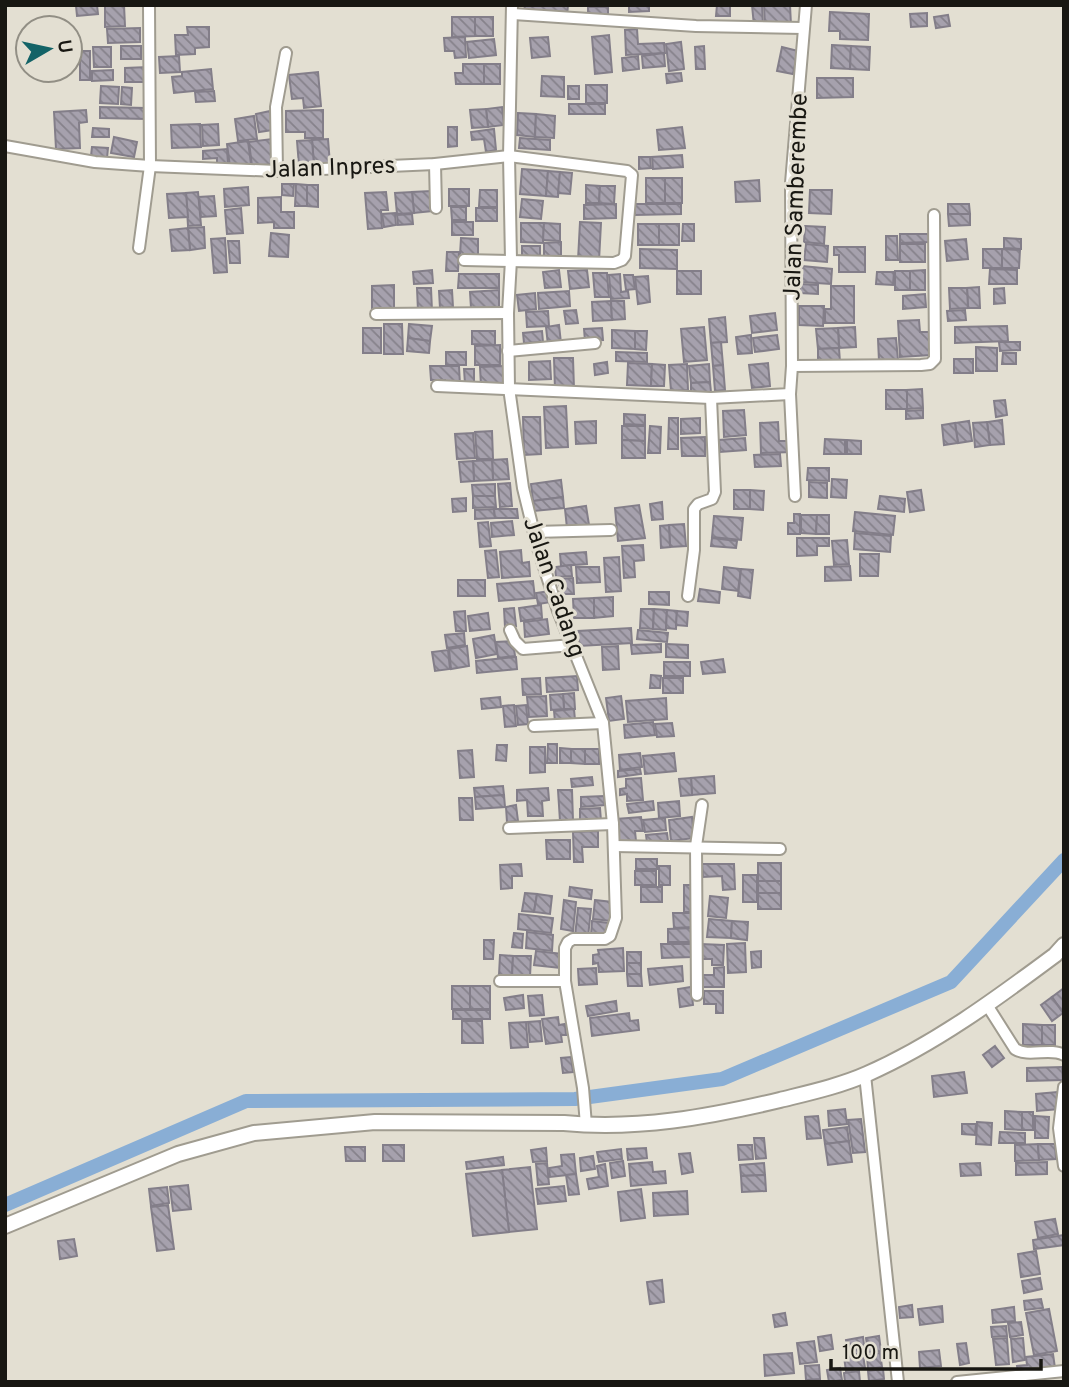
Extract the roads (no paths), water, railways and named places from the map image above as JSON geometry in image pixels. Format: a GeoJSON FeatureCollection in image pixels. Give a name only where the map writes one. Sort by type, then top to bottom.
{"type":"FeatureCollection","features":[{"type":"Feature","properties":{"kind":"street"},"geometry":{"type":"LineString","coordinates":[[139,248],[150,166],[149,5]]}},
{"type":"Feature","properties":{"kind":"street","name":"Jalan Samberembe"},"geometry":{"type":"LineString","coordinates":[[795,496],[790,394],[790,183],[806,5]]}},
{"type":"Feature","properties":{"kind":"street"},"geometry":{"type":"LineString","coordinates":[[512,9],[696,26],[803,28]]}},
{"type":"Feature","properties":{"kind":"street","name":"Jalan Cadang"},"geometry":{"type":"LineString","coordinates":[[512,9],[509,388],[523,488],[534,532],[558,611],[603,723],[613,824],[616,918],[610,936],[596,940],[573,939],[565,948],[565,981],[583,1088],[585,1118]]}},
{"type":"Feature","properties":{"kind":"street"},"geometry":{"type":"LineString","coordinates":[[277,171],[276,107],[286,53]]}},
{"type":"Feature","properties":{"kind":"street","name":"Jalan Inpres"},"geometry":{"type":"LineString","coordinates":[[5,146],[95,162],[150,166],[277,171],[435,164],[509,156],[631,173],[633,178],[625,256],[622,260],[614,263],[511,260]]}},
{"type":"Feature","properties":{"kind":"street"},"geometry":{"type":"LineString","coordinates":[[435,164],[436,208]]}},
{"type":"Feature","properties":{"kind":"street"},"geometry":{"type":"LineString","coordinates":[[792,366],[921,365],[929,364],[935,359],[934,215]]}},
{"type":"Feature","properties":{"kind":"street"},"geometry":{"type":"LineString","coordinates":[[464,260],[511,260]]}},
{"type":"Feature","properties":{"kind":"street"},"geometry":{"type":"LineString","coordinates":[[376,314],[508,313]]}},
{"type":"Feature","properties":{"kind":"street"},"geometry":{"type":"LineString","coordinates":[[508,351],[595,343]]}},
{"type":"Feature","properties":{"kind":"street"},"geometry":{"type":"LineString","coordinates":[[437,386],[711,398],[790,394]]}},
{"type":"Feature","properties":{"kind":"street"},"geometry":{"type":"LineString","coordinates":[[688,596],[694,550],[694,509],[698,504],[712,499],[715,492],[711,398]]}},
{"type":"Feature","properties":{"kind":"street"},"geometry":{"type":"LineString","coordinates":[[534,532],[611,530]]}},
{"type":"Feature","properties":{"kind":"street"},"geometry":{"type":"LineString","coordinates":[[510,630],[523,649],[573,645]]}},
{"type":"Feature","properties":{"kind":"street"},"geometry":{"type":"LineString","coordinates":[[534,726],[603,723]]}},
{"type":"Feature","properties":{"kind":"street"},"geometry":{"type":"LineString","coordinates":[[697,995],[695,846],[702,806]]}},
{"type":"Feature","properties":{"kind":"street"},"geometry":{"type":"LineString","coordinates":[[509,828],[613,824]]}},
{"type":"Feature","properties":{"kind":"street"},"geometry":{"type":"LineString","coordinates":[[614,846],[780,849]]}},
{"type":"Feature","properties":{"kind":"street"},"geometry":{"type":"LineString","coordinates":[[5,1226],[177,1154],[254,1133],[375,1122],[564,1123],[585,1118],[667,1122],[720,1114],[803,1094],[865,1075],[920,1047],[987,1005],[1055,955],[1064,944]]}},
{"type":"Feature","properties":{"kind":"street"},"geometry":{"type":"LineString","coordinates":[[500,981],[565,981]]}},
{"type":"Feature","properties":{"kind":"street"},"geometry":{"type":"LineString","coordinates":[[987,1005],[1015,1049],[1021,1052],[1058,1052],[1064,1055]]}},
{"type":"Feature","properties":{"kind":"street"},"geometry":{"type":"LineString","coordinates":[[865,1075],[898,1382]]}},
{"type":"Feature","properties":{"kind":"street"},"geometry":{"type":"LineString","coordinates":[[1064,1087],[1064,1166]]}},
{"type":"Feature","properties":{"kind":"street"},"geometry":{"type":"LineString","coordinates":[[958,1382],[1064,1371]]}},
{"type":"Feature","properties":{"kind":"waterway"},"geometry":{"type":"LineString","coordinates":[[5,1205],[246,1101],[575,1099],[722,1079],[951,982],[1064,860]]}}]}
